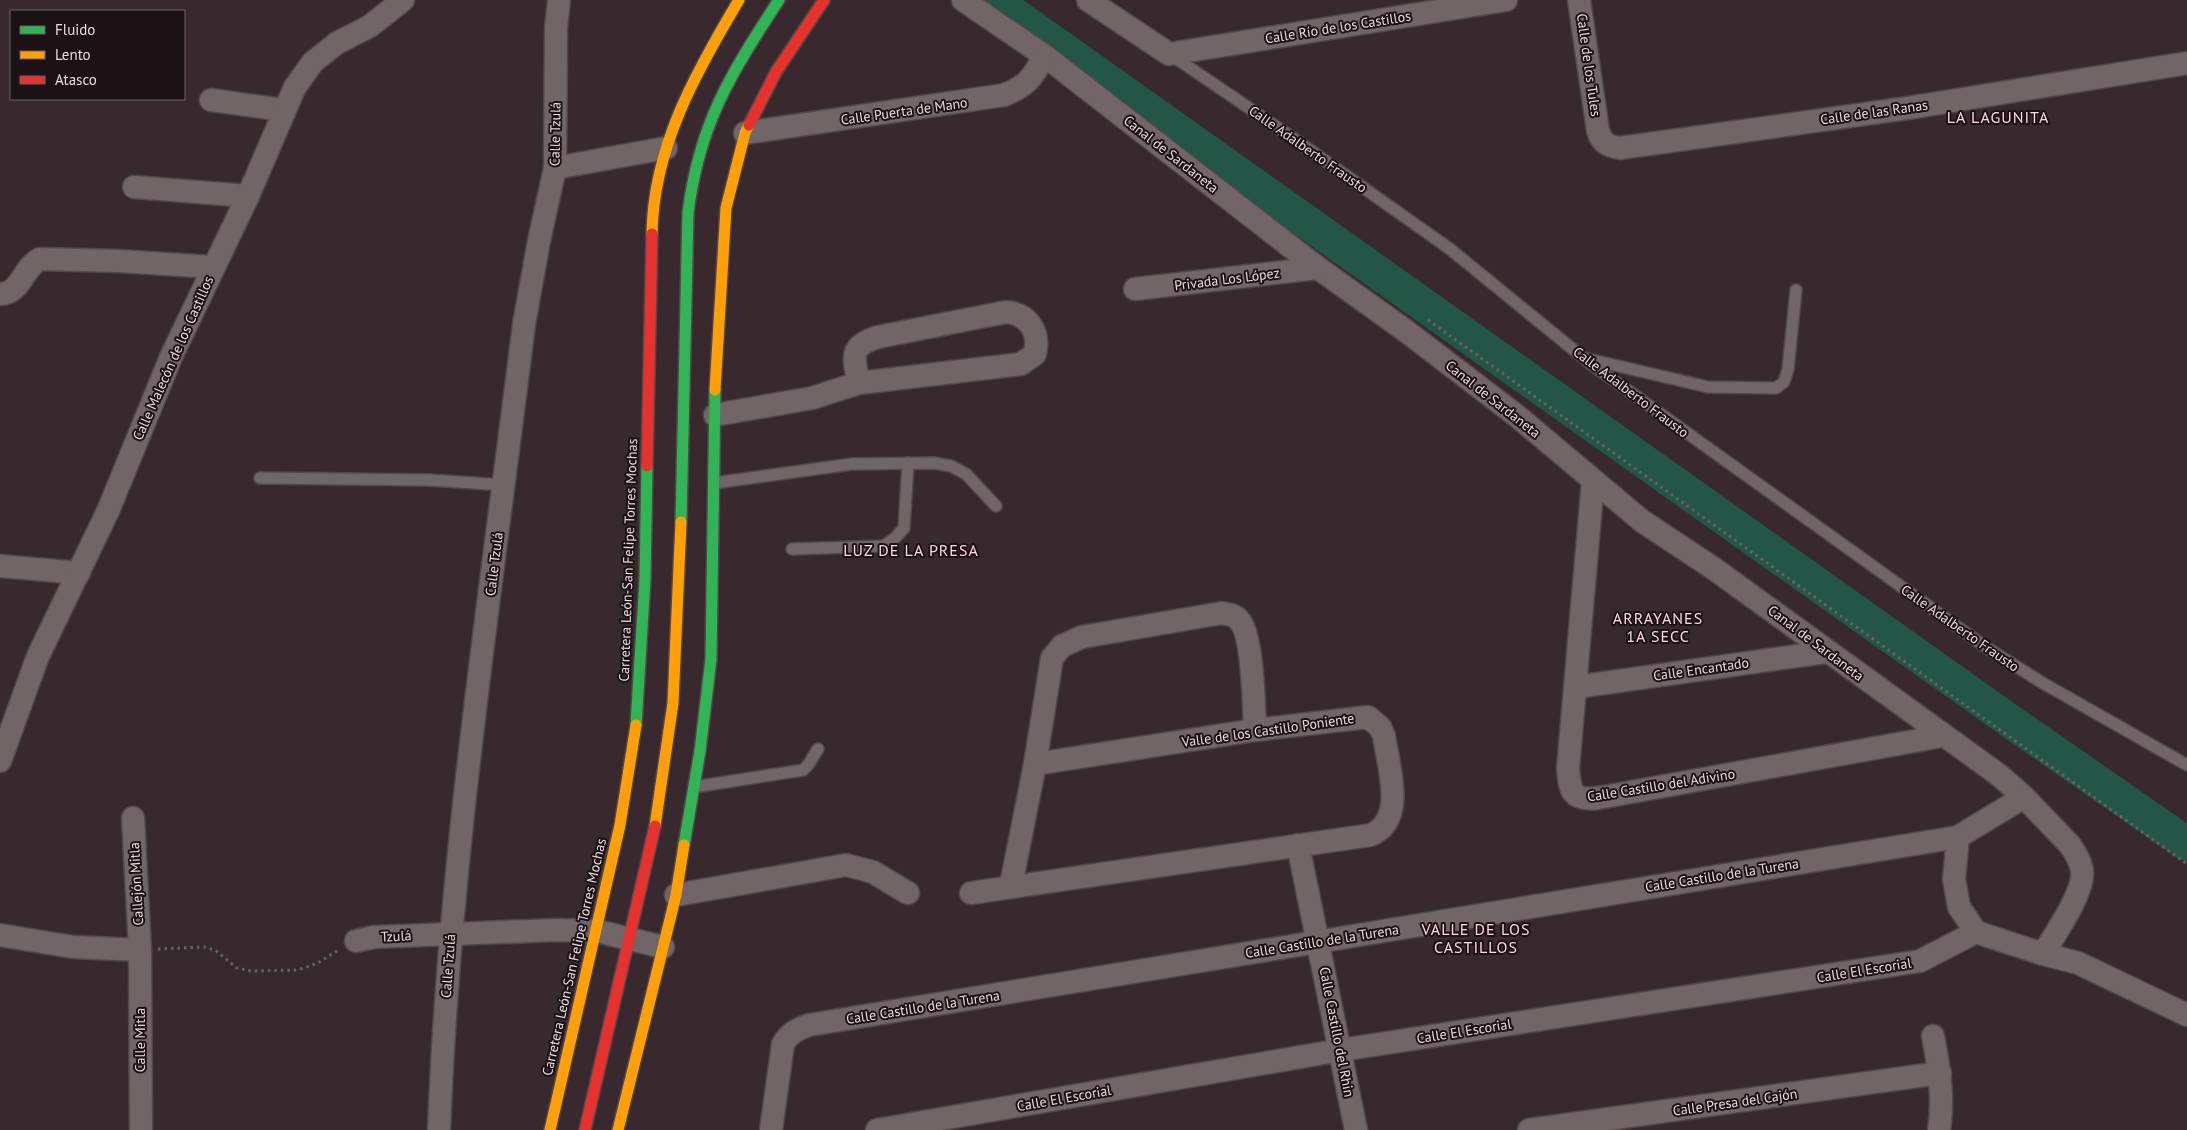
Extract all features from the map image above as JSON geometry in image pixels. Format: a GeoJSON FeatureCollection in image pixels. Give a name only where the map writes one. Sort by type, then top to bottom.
{"type":"FeatureCollection","features":[{"type":"Feature","properties":{"kind":"main road","name":"Carretera León-San Felipe Torres Mochas"},"geometry":{"type":"LineString","coordinates":[[550,1130],[620,825],[638,715],[644,589],[652,217],[666,148],[681,106],[704,59],[739,0]]}},
{"type":"Feature","properties":{"kind":"main road"},"geometry":{"type":"LineString","coordinates":[[585,1130],[625,933],[659,806],[673,703],[679,588],[688,213],[696,163],[711,119],[738,64],[779,0]]}},
{"type":"Feature","properties":{"kind":"main road"},"geometry":{"type":"LineString","coordinates":[[618,1130],[676,895],[694,786],[711,659],[715,415],[720,262],[726,208],[745,133],[776,72],[824,0]]}},
{"type":"Feature","properties":{"kind":"main road"},"geometry":{"type":"LineString","coordinates":[[638,715],[642,735],[642,759]]}},
{"type":"Feature","properties":{"kind":"street","name":"Calle Malecón de los Castillos"},"geometry":{"type":"LineString","coordinates":[[0,761],[38,656],[108,511],[172,357],[248,196],[283,110],[295,87],[313,62],[337,43],[370,26],[404,0]]}},
{"type":"Feature","properties":{"kind":"street","name":"Calle Tzulá"},"geometry":{"type":"LineString","coordinates":[[439,1130],[450,933],[458,845],[524,324],[555,168],[556,28],[559,0]]}},
{"type":"Feature","properties":{"kind":"street","name":"Canal de Sardaneta"},"geometry":{"type":"LineString","coordinates":[[964,0],[1045,56],[1318,268],[1406,331],[1517,416],[1592,481],[1642,521],[1713,568],[1942,736],[1972,755],[2024,796],[2076,854],[2082,870],[2081,884],[2043,954]]}},
{"type":"Feature","properties":{"kind":"street","name":"Calle Adalberto Frausto"},"geometry":{"type":"LineString","coordinates":[[1088,0],[1169,54]]}},
{"type":"Feature","properties":{"kind":"street","name":"Calle Río de los Castillos"},"geometry":{"type":"LineString","coordinates":[[1169,54],[1506,0]]}},
{"type":"Feature","properties":{"kind":"street","name":"Calle de los Tules"},"geometry":{"type":"LineString","coordinates":[[1579,0],[1598,131]]}},
{"type":"Feature","properties":{"kind":"street","name":"Calle Puerta de Mano"},"geometry":{"type":"LineString","coordinates":[[745,133],[984,100],[1004,95],[1020,89],[1032,78],[1045,56]]}},
{"type":"Feature","properties":{"kind":"street","name":"Calle de las Ranas"},"geometry":{"type":"LineString","coordinates":[[1598,131],[1601,140],[1608,146],[1620,148],[1908,108],[2187,63]]}},
{"type":"Feature","properties":{"kind":"street"},"geometry":{"type":"LineString","coordinates":[[211,100],[283,110]]}},
{"type":"Feature","properties":{"kind":"street"},"geometry":{"type":"LineString","coordinates":[[555,168],[666,148]]}},
{"type":"Feature","properties":{"kind":"street"},"geometry":{"type":"LineString","coordinates":[[134,187],[248,196]]}},
{"type":"Feature","properties":{"kind":"street"},"geometry":{"type":"LineString","coordinates":[[0,294],[6,294],[17,287],[30,267],[40,259],[119,261],[213,267]]}},
{"type":"Feature","properties":{"kind":"street","name":"Privada Los López"},"geometry":{"type":"LineString","coordinates":[[1135,289],[1318,268]]}},
{"type":"Feature","properties":{"kind":"street"},"geometry":{"type":"LineString","coordinates":[[715,415],[812,398],[859,383],[1021,364],[1035,354],[1037,344],[1034,332],[1031,323],[1022,316],[1006,312],[878,337],[860,344],[855,352],[854,361],[859,383]]}},
{"type":"Feature","properties":{"kind":"street","name":"Calle Castillo del Adivino"},"geometry":{"type":"LineString","coordinates":[[1592,481],[1568,768],[1569,788],[1576,796],[1585,800],[1942,736]]}},
{"type":"Feature","properties":{"kind":"street"},"geometry":{"type":"LineString","coordinates":[[0,566],[79,573]]}},
{"type":"Feature","properties":{"kind":"street"},"geometry":{"type":"LineString","coordinates":[[1012,885],[1035,764],[1052,658],[1062,646],[1071,641],[1095,634],[1222,613],[1239,619],[1248,637],[1255,730]]}},
{"type":"Feature","properties":{"kind":"street","name":"Calle Encantado"},"geometry":{"type":"LineString","coordinates":[[1576,687],[1826,652]]}},
{"type":"Feature","properties":{"kind":"street","name":"Valle de los Castillo Poniente"},"geometry":{"type":"LineString","coordinates":[[971,893],[1012,885],[1371,835],[1385,826],[1390,819],[1393,800],[1384,736],[1375,722],[1368,717],[1361,716],[1255,730],[1035,764]]}},
{"type":"Feature","properties":{"kind":"street"},"geometry":{"type":"LineString","coordinates":[[2024,796],[1958,837],[1954,879],[1960,907],[1976,932],[2043,954],[2078,963],[2187,1015]]}},
{"type":"Feature","properties":{"kind":"street","name":"Callejón Mitla"},"geometry":{"type":"LineString","coordinates":[[133,818],[140,950]]}},
{"type":"Feature","properties":{"kind":"street","name":"Calle Castillo de la Turena"},"geometry":{"type":"LineString","coordinates":[[771,1130],[782,1044],[786,1037],[796,1030],[809,1025],[1958,837]]}},
{"type":"Feature","properties":{"kind":"street","name":"Calle Castillo del Rhin"},"geometry":{"type":"LineString","coordinates":[[1298,846],[1356,1130]]}},
{"type":"Feature","properties":{"kind":"street"},"geometry":{"type":"LineString","coordinates":[[676,895],[846,865],[873,872],[908,892]]}},
{"type":"Feature","properties":{"kind":"street","name":"Tzulá"},"geometry":{"type":"LineString","coordinates":[[356,941],[374,937],[557,930],[625,933],[663,947]]}},
{"type":"Feature","properties":{"kind":"street","name":"Calle El Escorial"},"geometry":{"type":"LineString","coordinates":[[877,1130],[1341,1050],[1920,961],[1976,932]]}},
{"type":"Feature","properties":{"kind":"street"},"geometry":{"type":"LineString","coordinates":[[0,935],[73,947],[140,950]]}},
{"type":"Feature","properties":{"kind":"street","name":"Calle Mitla"},"geometry":{"type":"LineString","coordinates":[[140,950],[141,1130]]}},
{"type":"Feature","properties":{"kind":"street"},"geometry":{"type":"LineString","coordinates":[[1933,1036],[1940,1073],[1942,1110],[1939,1130]]}},
{"type":"Feature","properties":{"kind":"street","name":"Calle Presa del Cajón"},"geometry":{"type":"LineString","coordinates":[[1529,1130],[1940,1073]]}},
{"type":"Feature","properties":{"kind":"lane","name":"Calle Adalberto Frausto"},"geometry":{"type":"LineString","coordinates":[[1169,54],[1293,138],[1450,250],[1584,358],[1747,478],[1987,648],[2041,682],[2187,765]]}},
{"type":"Feature","properties":{"kind":"lane"},"geometry":{"type":"LineString","coordinates":[[1584,358],[1708,387],[1776,388],[1784,382],[1788,369],[1796,290]]}},
{"type":"Feature","properties":{"kind":"lane"},"geometry":{"type":"LineString","coordinates":[[792,549],[884,546],[895,538],[904,528],[908,463]]}},
{"type":"Feature","properties":{"kind":"lane"},"geometry":{"type":"LineString","coordinates":[[714,483],[852,464],[934,463],[951,466],[966,474],[996,506]]}},
{"type":"Feature","properties":{"kind":"lane"},"geometry":{"type":"LineString","coordinates":[[260,478],[429,480],[504,485]]}},
{"type":"Feature","properties":{"kind":"lane"},"geometry":{"type":"LineString","coordinates":[[694,786],[802,770],[808,765],[818,749]]}},
{"type":"Feature","properties":{"kind":"path"},"geometry":{"type":"LineString","coordinates":[[1426,319],[2187,864]]}},
{"type":"Feature","properties":{"kind":"path"},"geometry":{"type":"LineString","coordinates":[[140,950],[204,947],[215,950],[237,968],[251,971],[298,970],[318,963],[356,941]]}},
{"type":"Feature","properties":{"kind":"waterway"},"geometry":{"type":"LineString","coordinates":[[994,0],[2010,721],[2187,844]]}},
{"type":"Feature","properties":{"kind":"traffic: fast"},"geometry":{"type":"LineString","coordinates":[[681,522],[688,213],[693,181],[700,152],[720,100],[746,52],[779,0]]}},
{"type":"Feature","properties":{"kind":"traffic: fast"},"geometry":{"type":"LineString","coordinates":[[684,845],[700,751],[711,659],[715,390]]}},
{"type":"Feature","properties":{"kind":"traffic: fast"},"geometry":{"type":"LineString","coordinates":[[636,725],[645,580],[647,466]]}},
{"type":"Feature","properties":{"kind":"traffic: slow"},"geometry":{"type":"LineString","coordinates":[[652,234],[654,202],[660,171],[669,141],[693,83],[739,0]]}},
{"type":"Feature","properties":{"kind":"traffic: slow"},"geometry":{"type":"LineString","coordinates":[[715,390],[726,208],[745,133],[749,125]]}},
{"type":"Feature","properties":{"kind":"traffic: slow"},"geometry":{"type":"LineString","coordinates":[[655,826],[673,703],[681,522]]}},
{"type":"Feature","properties":{"kind":"traffic: slow"},"geometry":{"type":"LineString","coordinates":[[550,1130],[620,825],[636,725]]}},
{"type":"Feature","properties":{"kind":"traffic: slow"},"geometry":{"type":"LineString","coordinates":[[618,1130],[676,895],[684,845]]}},
{"type":"Feature","properties":{"kind":"traffic: jam"},"geometry":{"type":"LineString","coordinates":[[749,125],[776,72],[824,0]]}},
{"type":"Feature","properties":{"kind":"traffic: jam"},"geometry":{"type":"LineString","coordinates":[[647,466],[652,234]]}},
{"type":"Feature","properties":{"kind":"traffic: jam"},"geometry":{"type":"LineString","coordinates":[[585,1130],[655,826]]}},
{"type":"Feature","properties":{"kind":"district","name":"LA LAGUNITA"},"geometry":{"type":"Point","coordinates":[1998,117]}},
{"type":"Feature","properties":{"kind":"district","name":"LUZ DE LA PRESA"},"geometry":{"type":"Point","coordinates":[911,550]}},
{"type":"Feature","properties":{"kind":"district","name":"ARRAYANES 1A SECC"},"geometry":{"type":"Point","coordinates":[1658,627]}},
{"type":"Feature","properties":{"kind":"district","name":"VALLE DE LOS CASTILLOS"},"geometry":{"type":"Point","coordinates":[1476,938]}}]}
